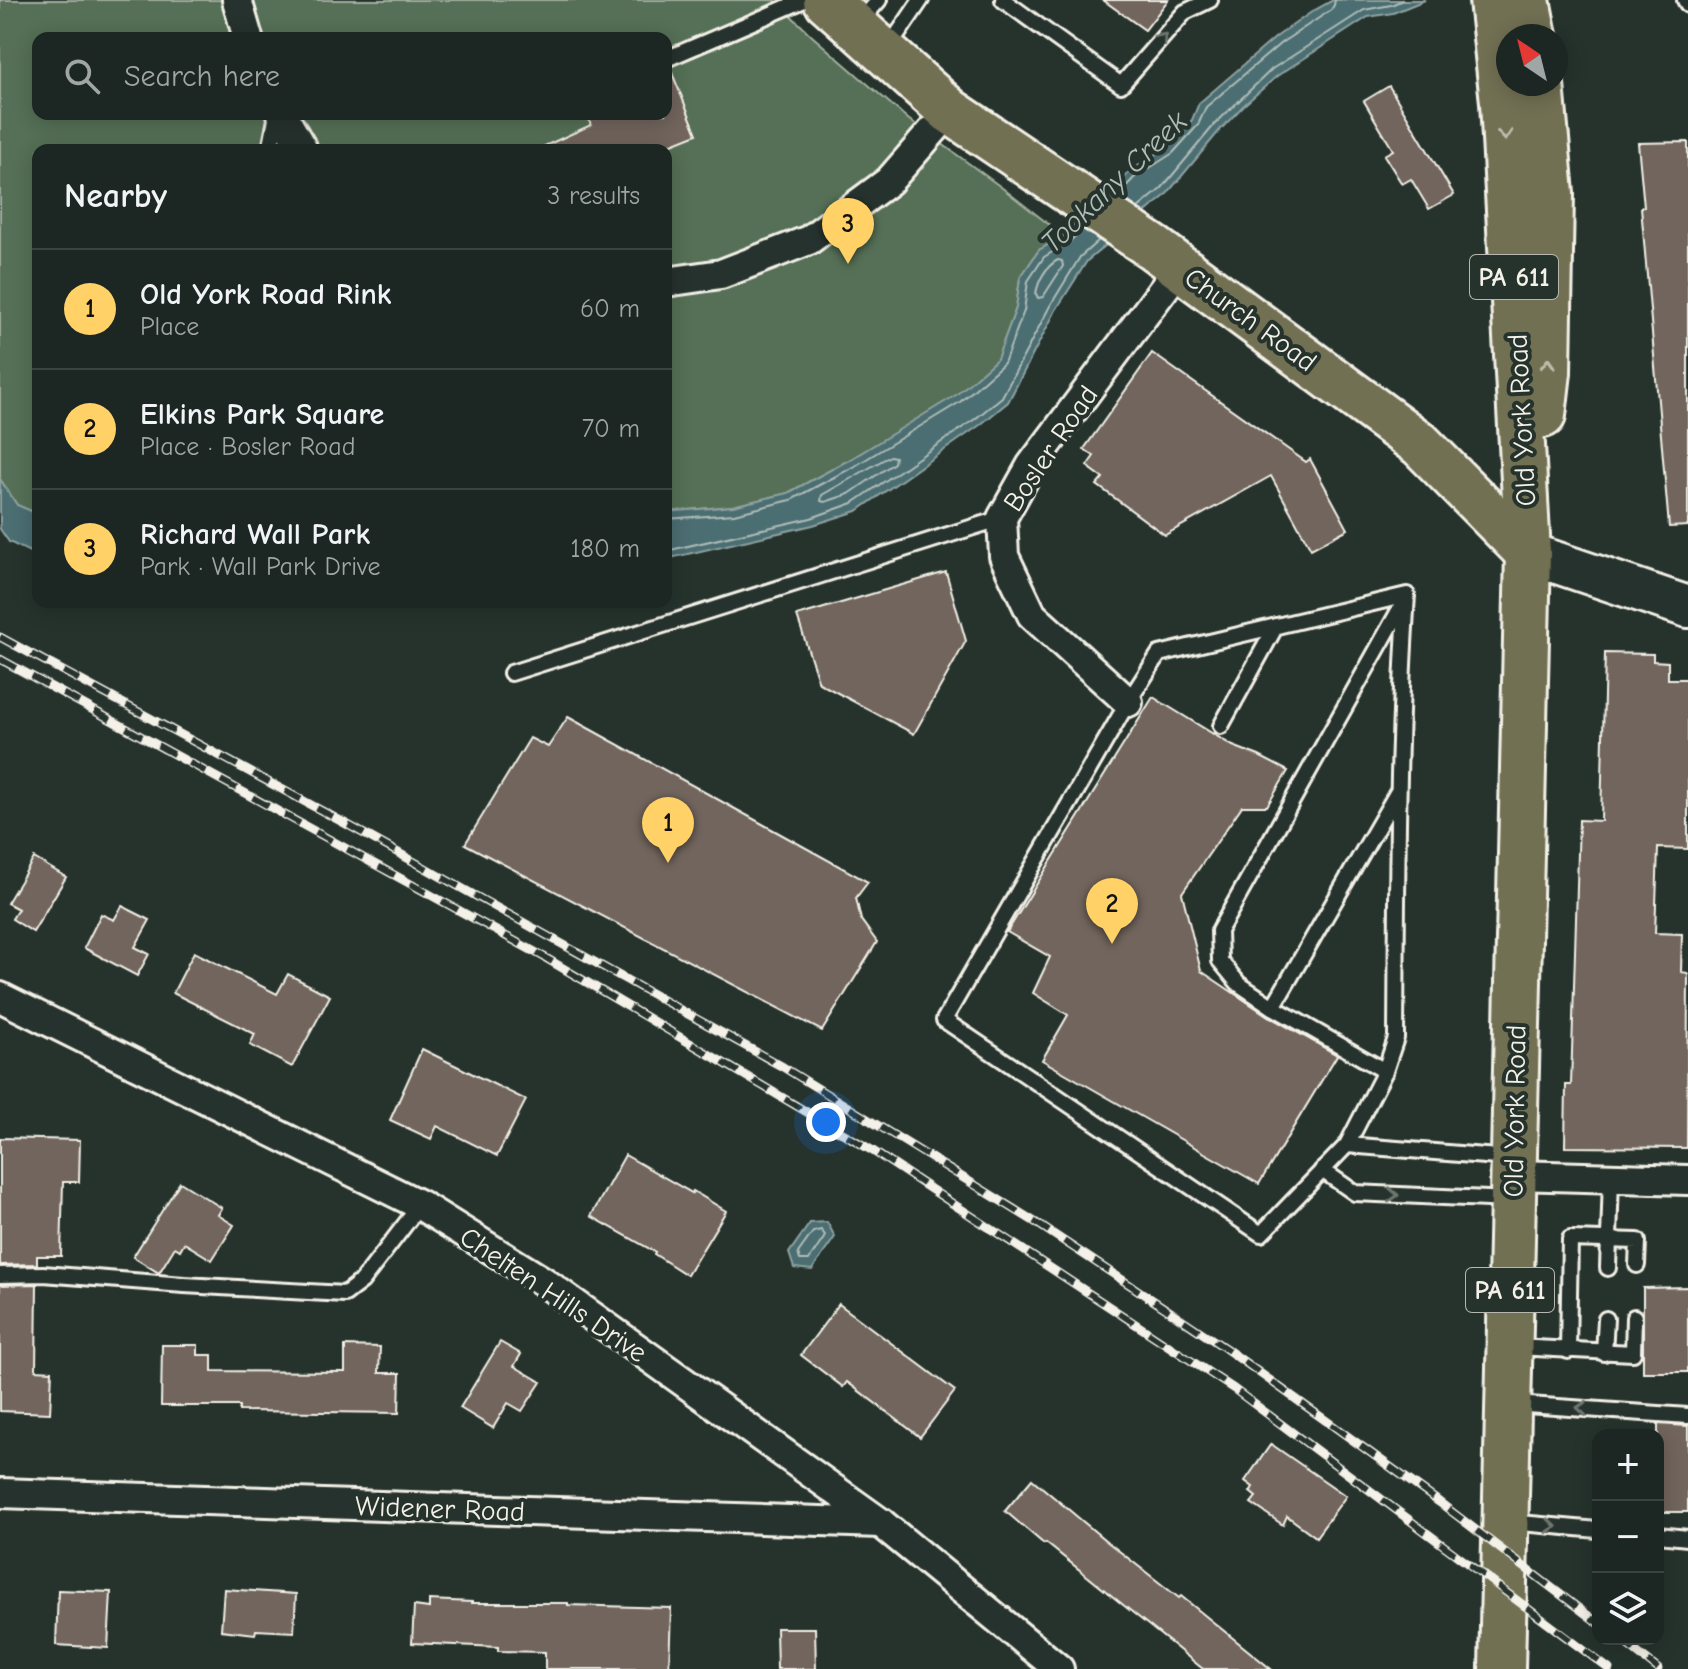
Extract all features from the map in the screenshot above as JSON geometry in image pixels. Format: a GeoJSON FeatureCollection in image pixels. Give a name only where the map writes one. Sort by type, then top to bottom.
{"type":"FeatureCollection","features":[{"type":"Feature","properties":{"kind":"main road","name":"Old York Road"},"geometry":{"type":"LineString","coordinates":[[1504,0],[1524,24]]}},
{"type":"Feature","properties":{"kind":"main road","name":"Old York Road"},"geometry":{"type":"LineString","coordinates":[[1502,1669],[1528,553],[1503,102],[1504,0]]}},
{"type":"Feature","properties":{"kind":"main road","name":"Church Road"},"geometry":{"type":"LineString","coordinates":[[861,20],[950,111],[1167,258],[1420,444],[1528,553]]}},
{"type":"Feature","properties":{"kind":"main road","name":"Old York Road"},"geometry":{"type":"LineString","coordinates":[[1528,553],[1548,372],[1551,194],[1542,96]]}},
{"type":"Feature","properties":{"kind":"street"},"geometry":{"type":"LineString","coordinates":[[237,0],[246,32]]}},
{"type":"Feature","properties":{"kind":"street"},"geometry":{"type":"LineString","coordinates":[[672,281],[721,274],[809,240],[889,181],[950,111]]}},
{"type":"Feature","properties":{"kind":"street"},"geometry":{"type":"LineString","coordinates":[[284,120],[299,144]]}},
{"type":"Feature","properties":{"kind":"street","name":"Bosler Road"},"geometry":{"type":"LineString","coordinates":[[1128,702],[1032,615],[1004,556],[1002,518],[1031,466],[1167,258]]}},
{"type":"Feature","properties":{"kind":"street","name":"Church Road"},"geometry":{"type":"LineString","coordinates":[[1528,553],[1688,607]]}},
{"type":"Feature","properties":{"kind":"street","name":"Chelten Hills Drive"},"geometry":{"type":"LineString","coordinates":[[0,997],[420,1205],[544,1282],[881,1523],[1059,1669]]}},
{"type":"Feature","properties":{"kind":"street"},"geometry":{"type":"LineString","coordinates":[[1513,1178],[1688,1180]]}},
{"type":"Feature","properties":{"kind":"street","name":"Widener Road"},"geometry":{"type":"LineString","coordinates":[[0,1493],[881,1523]]}},
{"type":"Feature","properties":{"kind":"lane"},"geometry":{"type":"LineString","coordinates":[[672,56],[804,0]]}},
{"type":"Feature","properties":{"kind":"lane"},"geometry":{"type":"LineString","coordinates":[[861,20],[921,0]]}},
{"type":"Feature","properties":{"kind":"lane"},"geometry":{"type":"LineString","coordinates":[[1003,0],[1121,85],[1185,12],[1210,0]]}},
{"type":"Feature","properties":{"kind":"lane"},"geometry":{"type":"LineString","coordinates":[[272,144],[278,120]]}},
{"type":"Feature","properties":{"kind":"lane"},"geometry":{"type":"LineString","coordinates":[[511,673],[1002,518]]}},
{"type":"Feature","properties":{"kind":"lane"},"geometry":{"type":"LineString","coordinates":[[1407,595],[1397,793],[1396,1038],[1385,1071],[1347,1145],[1261,1234],[944,1020],[1128,702],[1159,654],[1407,595]]}},
{"type":"Feature","properties":{"kind":"lane"},"geometry":{"type":"LineString","coordinates":[[1385,1071],[1239,984],[1220,961],[1219,931],[1407,595]]}},
{"type":"Feature","properties":{"kind":"lane"},"geometry":{"type":"LineString","coordinates":[[1221,726],[1276,626]]}},
{"type":"Feature","properties":{"kind":"lane"},"geometry":{"type":"LineString","coordinates":[[1273,1007],[1397,793]]}},
{"type":"Feature","properties":{"kind":"lane"},"geometry":{"type":"LineString","coordinates":[[1347,1145],[1513,1178]]}},
{"type":"Feature","properties":{"kind":"lane"},"geometry":{"type":"LineString","coordinates":[[1322,1170],[1355,1193],[1513,1178]]}},
{"type":"Feature","properties":{"kind":"lane"},"geometry":{"type":"LineString","coordinates":[[1608,1268],[1611,1178]]}},
{"type":"Feature","properties":{"kind":"lane"},"geometry":{"type":"LineString","coordinates":[[0,1275],[43,1274],[345,1294],[362,1281],[420,1205]]}},
{"type":"Feature","properties":{"kind":"lane"},"geometry":{"type":"LineString","coordinates":[[1568,1351],[1570,1239],[1638,1241],[1637,1265]]}},
{"type":"Feature","properties":{"kind":"lane"},"geometry":{"type":"LineString","coordinates":[[1509,1347],[1633,1353],[1634,1317]]}},
{"type":"Feature","properties":{"kind":"lane"},"geometry":{"type":"LineString","coordinates":[[1604,1353],[1606,1319]]}},
{"type":"Feature","properties":{"kind":"lane"},"geometry":{"type":"LineString","coordinates":[[1509,1404],[1688,1416]]}},
{"type":"Feature","properties":{"kind":"lane"},"geometry":{"type":"LineString","coordinates":[[1505,1521],[1592,1529]]}},
{"type":"Feature","properties":{"kind":"lane"},"geometry":{"type":"LineString","coordinates":[[1664,1536],[1688,1538]]}},
{"type":"Feature","properties":{"kind":"green space"},"geometry":{"type":"Polygon","coordinates":[[[0,0],[775,0],[908,119],[1064,236],[1039,250],[1020,278],[1016,308],[997,359],[956,396],[788,493],[733,506],[672,511],[672,144],[32,144],[32,511],[17,505],[0,479],[0,0]]]}},
{"type":"Feature","properties":{"kind":"water"},"geometry":{"type":"Polygon","coordinates":[[[1333,0],[1425,0],[1393,13],[1368,17],[1277,76],[1244,105],[1166,195],[1087,261],[1056,310],[1008,402],[980,425],[857,511],[813,525],[672,558],[672,511],[733,506],[788,493],[956,395],[997,359],[1016,308],[1020,278],[1039,250],[1064,236],[1129,172],[1167,147],[1192,120],[1199,103],[1276,37],[1333,0]]]}},
{"type":"Feature","properties":{"kind":"water"},"geometry":{"type":"Polygon","coordinates":[[[0,479],[17,505],[32,511],[32,553],[9,542],[0,529],[0,479]]]}},
{"type":"Feature","properties":{"kind":"water"},"geometry":{"type":"Polygon","coordinates":[[[827,1222],[835,1237],[812,1270],[794,1268],[789,1253],[810,1223],[827,1222]]]}},
{"type":"Feature","properties":{"kind":"building"},"geometry":{"type":"Polygon","coordinates":[[[1103,0],[1168,0],[1145,30],[1103,0]]]}},
{"type":"Feature","properties":{"kind":"building"},"geometry":{"type":"Polygon","coordinates":[[[672,73],[697,134],[672,144],[549,144],[591,125],[589,120],[672,120],[672,73]]]}},
{"type":"Feature","properties":{"kind":"building"},"geometry":{"type":"Polygon","coordinates":[[[1389,86],[1454,195],[1429,209],[1411,179],[1402,184],[1384,155],[1393,150],[1364,101],[1389,86]]]}},
{"type":"Feature","properties":{"kind":"building"},"geometry":{"type":"Polygon","coordinates":[[[1688,142],[1688,526],[1669,527],[1638,143],[1688,142]]]}},
{"type":"Feature","properties":{"kind":"building"},"geometry":{"type":"Polygon","coordinates":[[[1152,353],[1306,462],[1310,459],[1348,529],[1311,549],[1271,476],[1165,535],[1097,485],[1103,478],[1087,466],[1094,456],[1084,449],[1152,353]]]}},
{"type":"Feature","properties":{"kind":"building"},"geometry":{"type":"Polygon","coordinates":[[[946,572],[966,641],[914,734],[819,683],[797,616],[946,572]]]}},
{"type":"Feature","properties":{"kind":"building"},"geometry":{"type":"Polygon","coordinates":[[[1605,653],[1653,654],[1653,661],[1668,662],[1668,679],[1688,679],[1688,849],[1658,848],[1655,933],[1682,934],[1681,972],[1688,973],[1687,1148],[1565,1147],[1566,1085],[1571,1085],[1579,820],[1601,821],[1605,653]]]}},
{"type":"Feature","properties":{"kind":"building"},"geometry":{"type":"Polygon","coordinates":[[[1153,697],[1233,746],[1288,771],[1267,806],[1242,806],[1182,893],[1201,971],[1268,1016],[1337,1055],[1259,1184],[1042,1060],[1068,1015],[1033,993],[1050,957],[1007,932],[1153,697]]]}},
{"type":"Feature","properties":{"kind":"building"},"geometry":{"type":"Polygon","coordinates":[[[568,717],[868,882],[856,898],[861,920],[877,942],[822,1031],[465,844],[530,738],[548,747],[568,717]]]}},
{"type":"Feature","properties":{"kind":"building"},"geometry":{"type":"Polygon","coordinates":[[[34,858],[66,877],[33,932],[12,919],[18,909],[7,903],[34,858]]]}},
{"type":"Feature","properties":{"kind":"building"},"geometry":{"type":"Polygon","coordinates":[[[122,906],[150,920],[135,947],[149,954],[137,976],[84,948],[101,914],[114,920],[122,906]]]}},
{"type":"Feature","properties":{"kind":"building"},"geometry":{"type":"Polygon","coordinates":[[[194,952],[277,994],[288,974],[330,996],[292,1067],[250,1045],[255,1034],[173,993],[194,952]]]}},
{"type":"Feature","properties":{"kind":"building"},"geometry":{"type":"Polygon","coordinates":[[[422,1049],[526,1100],[497,1156],[437,1126],[431,1139],[390,1120],[422,1049]]]}},
{"type":"Feature","properties":{"kind":"building"},"geometry":{"type":"Polygon","coordinates":[[[0,1138],[80,1140],[79,1182],[63,1182],[61,1256],[37,1256],[37,1264],[0,1265],[0,1138]]]}},
{"type":"Feature","properties":{"kind":"building"},"geometry":{"type":"Polygon","coordinates":[[[625,1155],[726,1211],[687,1275],[655,1252],[591,1216],[625,1155]]]}},
{"type":"Feature","properties":{"kind":"building"},"geometry":{"type":"Polygon","coordinates":[[[180,1182],[222,1208],[218,1215],[234,1225],[212,1260],[184,1243],[180,1250],[175,1247],[159,1273],[133,1257],[180,1182]]]}},
{"type":"Feature","properties":{"kind":"building"},"geometry":{"type":"Polygon","coordinates":[[[37,1284],[36,1370],[52,1371],[50,1413],[0,1411],[0,1285],[37,1284]]]}},
{"type":"Feature","properties":{"kind":"building"},"geometry":{"type":"Polygon","coordinates":[[[1688,1287],[1688,1372],[1643,1372],[1643,1288],[1688,1287]]]}},
{"type":"Feature","properties":{"kind":"building"},"geometry":{"type":"Polygon","coordinates":[[[839,1304],[955,1391],[920,1437],[847,1382],[843,1387],[801,1355],[839,1304]]]}},
{"type":"Feature","properties":{"kind":"building"},"geometry":{"type":"Polygon","coordinates":[[[500,1342],[521,1354],[514,1366],[541,1382],[522,1411],[508,1403],[493,1428],[460,1408],[500,1342]]]}},
{"type":"Feature","properties":{"kind":"building"},"geometry":{"type":"Polygon","coordinates":[[[162,1345],[198,1345],[198,1355],[212,1355],[212,1371],[345,1372],[345,1346],[380,1347],[379,1373],[400,1373],[399,1413],[239,1411],[239,1406],[161,1406],[162,1345]]]}},
{"type":"Feature","properties":{"kind":"building"},"geometry":{"type":"Polygon","coordinates":[[[1658,1424],[1688,1426],[1688,1512],[1664,1512],[1664,1429],[1658,1429],[1658,1424]]]}},
{"type":"Feature","properties":{"kind":"building"},"geometry":{"type":"Polygon","coordinates":[[[1271,1444],[1346,1496],[1316,1537],[1287,1516],[1283,1525],[1251,1503],[1256,1497],[1250,1492],[1253,1487],[1245,1481],[1271,1444]]]}},
{"type":"Feature","properties":{"kind":"building"},"geometry":{"type":"Polygon","coordinates":[[[1032,1479],[1271,1669],[1203,1669],[1044,1544],[1005,1511],[1032,1479]]]}},
{"type":"Feature","properties":{"kind":"building"},"geometry":{"type":"Polygon","coordinates":[[[224,1589],[296,1594],[294,1632],[256,1630],[255,1634],[221,1630],[224,1589]]]}},
{"type":"Feature","properties":{"kind":"building"},"geometry":{"type":"Polygon","coordinates":[[[58,1590],[111,1592],[108,1648],[56,1645],[58,1590]]]}},
{"type":"Feature","properties":{"kind":"building"},"geometry":{"type":"Polygon","coordinates":[[[429,1600],[671,1608],[669,1669],[545,1669],[545,1652],[412,1643],[414,1606],[429,1608],[429,1600]]]}},
{"type":"Feature","properties":{"kind":"building"},"geometry":{"type":"Polygon","coordinates":[[[776,1628],[815,1628],[816,1669],[777,1669],[776,1628]]]}},
{"type":"Feature","properties":{"kind":"railway"},"geometry":{"type":"LineString","coordinates":[[0,637],[350,826],[783,1067],[1035,1222],[1225,1348],[1439,1502],[1592,1618]]}},
{"type":"Feature","properties":{"kind":"railway"},"geometry":{"type":"LineString","coordinates":[[0,659],[544,957],[873,1151],[1234,1389],[1609,1669]]}},
{"type":"Feature","properties":{"kind":"railway"},"geometry":{"type":"LineString","coordinates":[[1628,1645],[1658,1669]]}},
{"type":"Feature","properties":{"kind":"place","name":"Richard Wall Park"},"geometry":{"type":"Point","coordinates":[848,264]}},
{"type":"Feature","properties":{"kind":"place","name":"Old York Road Rink"},"geometry":{"type":"Point","coordinates":[668,863]}},
{"type":"Feature","properties":{"kind":"place","name":"Elkins Park Square"},"geometry":{"type":"Point","coordinates":[1112,944]}},
{"type":"Feature","properties":{"kind":"water label","name":"Tookany Creek"},"geometry":{"type":"Point","coordinates":[1114,182]}}]}
